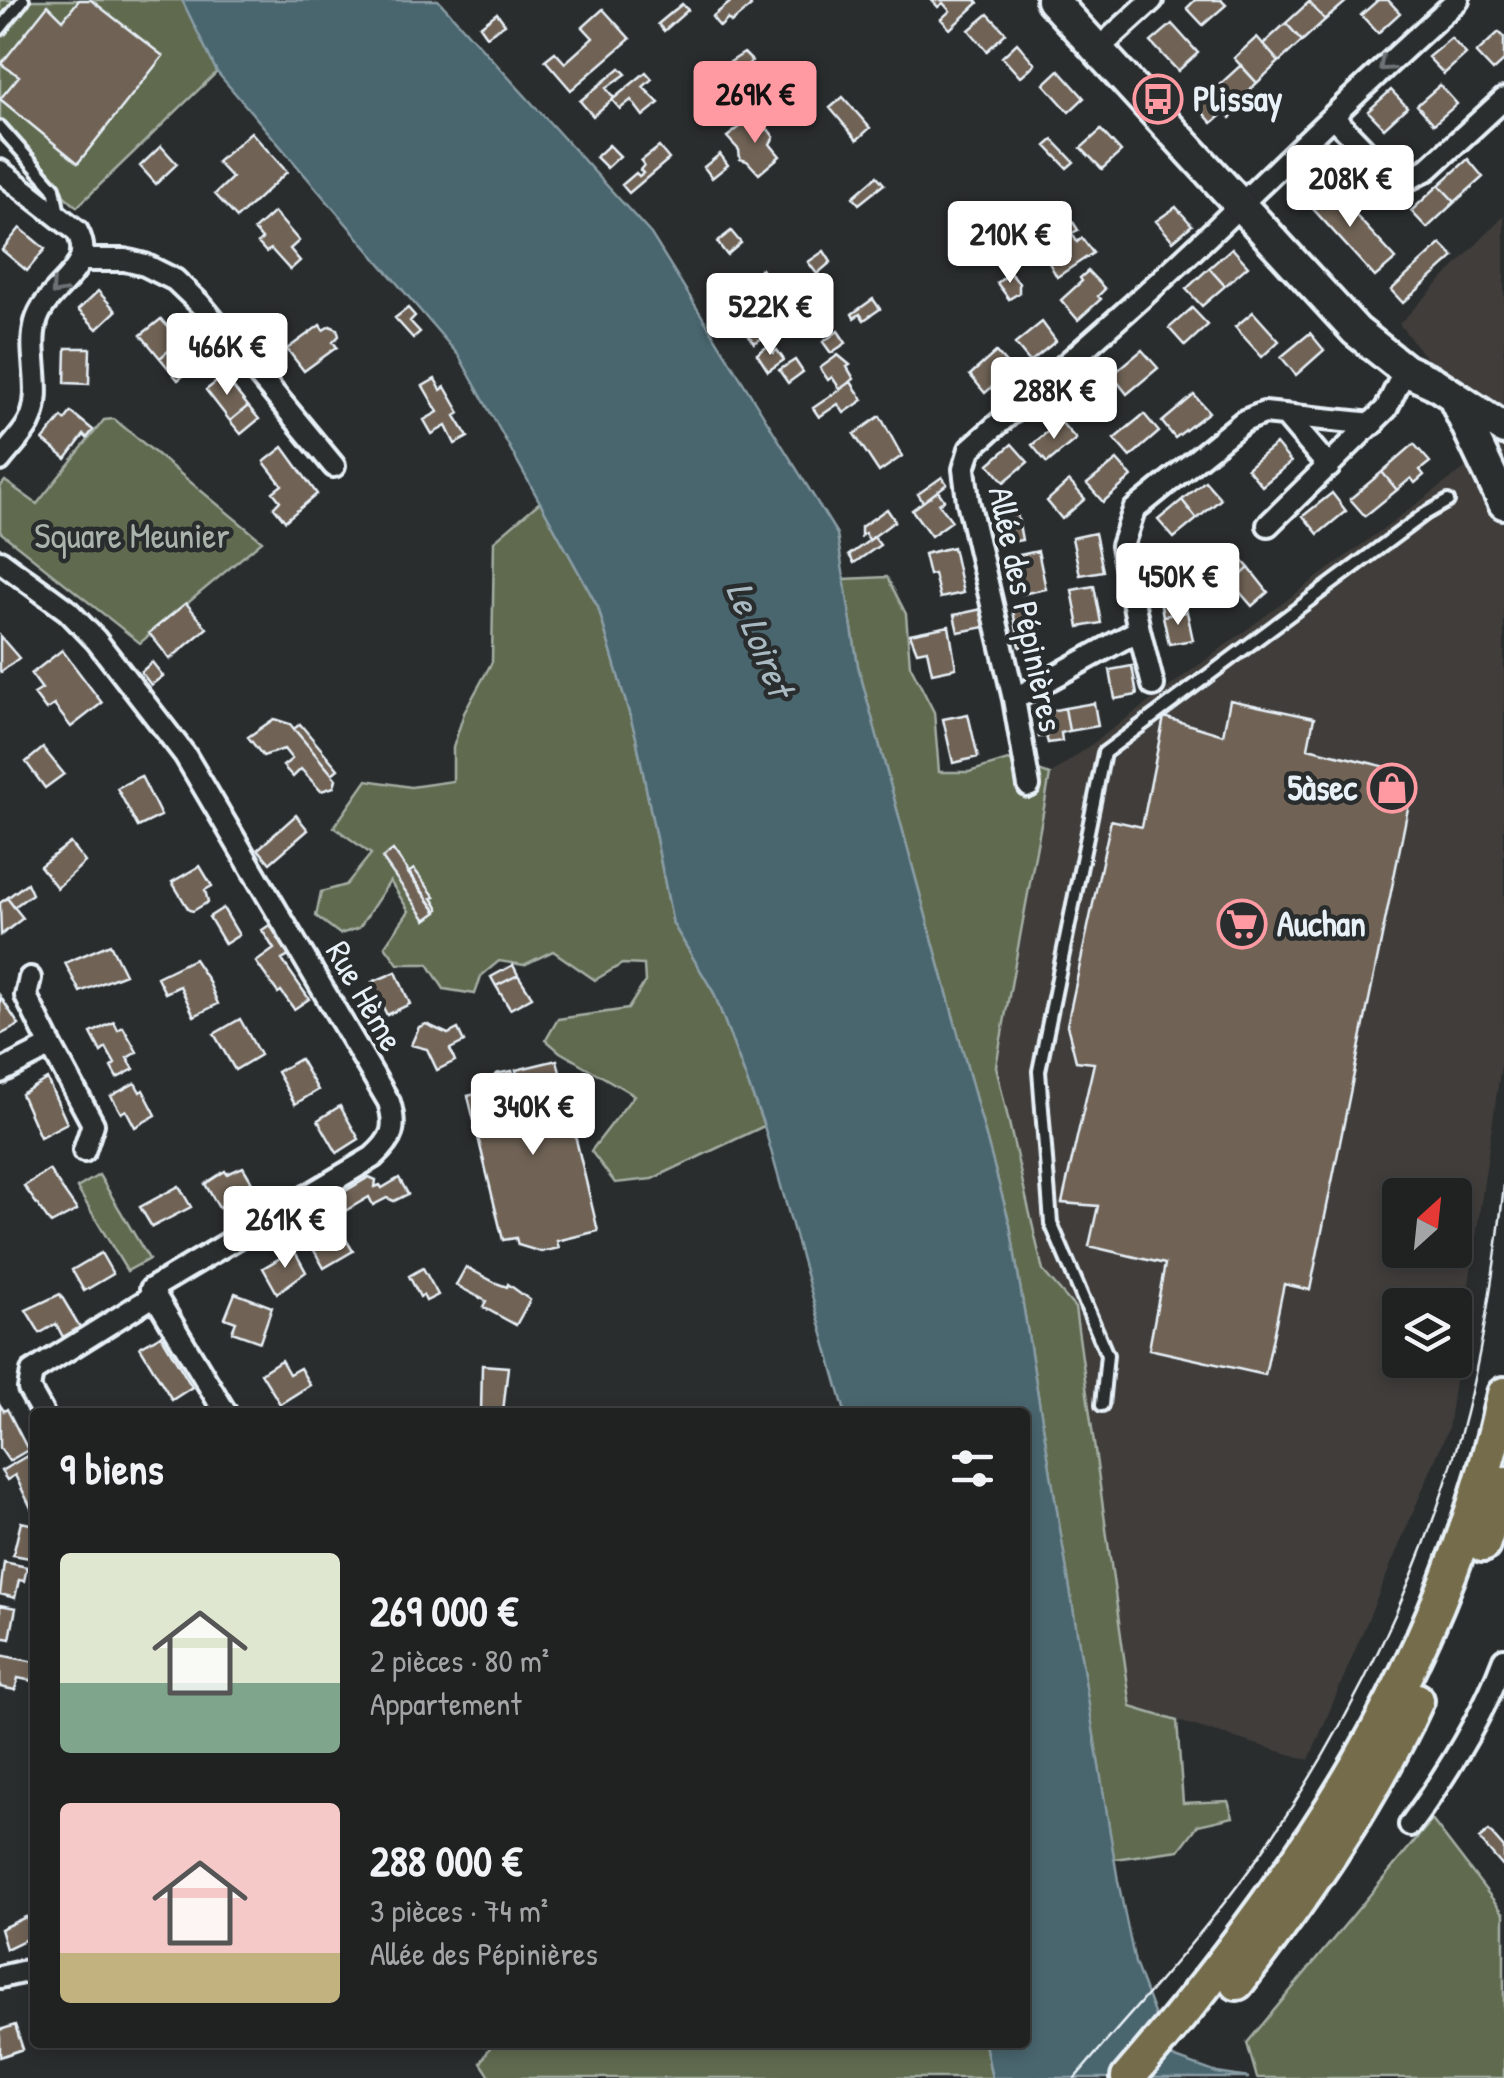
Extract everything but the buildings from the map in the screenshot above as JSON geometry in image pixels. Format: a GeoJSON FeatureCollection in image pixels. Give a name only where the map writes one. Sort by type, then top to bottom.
{"type":"FeatureCollection","features":[{"type":"Feature","properties":{"kind":"main road"},"geometry":{"type":"LineString","coordinates":[[1158,2078],[1310,1845],[1400,1689],[1464,1534],[1504,1394]]}},
{"type":"Feature","properties":{"kind":"main road"},"geometry":{"type":"LineString","coordinates":[[1128,2078],[1214,1995],[1300,1902],[1396,1746],[1459,1610],[1504,1483]]}},
{"type":"Feature","properties":{"kind":"street"},"geometry":{"type":"LineString","coordinates":[[1052,0],[1356,331],[1405,370],[1434,383],[1504,429]]}},
{"type":"Feature","properties":{"kind":"street"},"geometry":{"type":"LineString","coordinates":[[1097,50],[1152,0]]}},
{"type":"Feature","properties":{"kind":"street","name":"Allée des Pépinières"},"geometry":{"type":"LineString","coordinates":[[1029,786],[1014,699],[968,501],[964,469],[970,449],[1239,206],[1334,118],[1349,98],[1458,0]]}},
{"type":"Feature","properties":{"kind":"street"},"geometry":{"type":"LineString","coordinates":[[1334,118],[1384,170],[1407,180],[1428,169],[1504,99]]}},
{"type":"Feature","properties":{"kind":"street"},"geometry":{"type":"LineString","coordinates":[[0,171],[77,230],[84,244],[83,260],[46,301],[36,321],[36,398],[29,424],[0,460]]}},
{"type":"Feature","properties":{"kind":"street"},"geometry":{"type":"LineString","coordinates":[[83,260],[125,260],[175,280],[200,304],[334,466]]}},
{"type":"Feature","properties":{"kind":"street"},"geometry":{"type":"LineString","coordinates":[[1268,525],[1373,424],[1386,409],[1405,370]]}},
{"type":"Feature","properties":{"kind":"street"},"geometry":{"type":"LineString","coordinates":[[1455,399],[1489,462],[1504,503]]}},
{"type":"Feature","properties":{"kind":"street"},"geometry":{"type":"LineString","coordinates":[[1152,684],[1122,546],[1134,510],[1244,421],[1264,413],[1373,424]]}},
{"type":"Feature","properties":{"kind":"street"},"geometry":{"type":"LineString","coordinates":[[1284,415],[1329,467]]}},
{"type":"Feature","properties":{"kind":"street","name":"Rue Hème"},"geometry":{"type":"LineString","coordinates":[[0,561],[68,611],[96,640],[185,756],[389,1102],[395,1124],[393,1134],[373,1157],[151,1289],[155,1296]]}},
{"type":"Feature","properties":{"kind":"street"},"geometry":{"type":"LineString","coordinates":[[1014,699],[1139,630]]}},
{"type":"Feature","properties":{"kind":"street"},"geometry":{"type":"LineString","coordinates":[[30,978],[26,996],[93,1124],[84,1151]]}},
{"type":"Feature","properties":{"kind":"street"},"geometry":{"type":"LineString","coordinates":[[0,1072],[50,1046]]}},
{"type":"Feature","properties":{"kind":"street"},"geometry":{"type":"LineString","coordinates":[[40,1408],[29,1388],[32,1372],[155,1296],[223,1408]]}},
{"type":"Feature","properties":{"kind":"street"},"geometry":{"type":"LineString","coordinates":[[1410,1824],[1435,1790],[1491,1694],[1504,1659]]}},
{"type":"Feature","properties":{"kind":"street"},"geometry":{"type":"LineString","coordinates":[[0,1976],[30,1970]]}},
{"type":"Feature","properties":{"kind":"lane"},"geometry":{"type":"LineString","coordinates":[[0,29],[23,0]]}},
{"type":"Feature","properties":{"kind":"lane"},"geometry":{"type":"LineString","coordinates":[[0,127],[54,188],[59,216]]}},
{"type":"Feature","properties":{"kind":"lane"},"geometry":{"type":"LineString","coordinates":[[1102,1405],[1106,1354],[1051,1223],[1039,1071],[1104,754],[1425,514],[1448,501]]}},
{"type":"Feature","properties":{"kind":"shaded area"},"geometry":{"type":"Polygon","coordinates":[[[1504,216],[1504,1063],[1472,1264],[1472,1178],[1382,1178],[1382,1268],[1471,1268],[1469,1288],[1382,1288],[1382,1378],[1455,1378],[1448,1429],[1309,1760],[1131,1707],[1075,1308],[1043,1271],[996,1066],[1050,775],[1495,446],[1399,324],[1504,216]]]}},
{"type":"Feature","properties":{"kind":"green space"},"geometry":{"type":"Polygon","coordinates":[[[0,0],[183,0],[217,72],[77,207],[0,140],[0,0]]]}},
{"type":"Feature","properties":{"kind":"green space","name":"Square Meunier"},"geometry":{"type":"Polygon","coordinates":[[[114,419],[262,541],[140,643],[0,532],[0,487],[5,481],[37,504],[104,420],[114,419]]]}},
{"type":"Feature","properties":{"kind":"green space"},"geometry":{"type":"Polygon","coordinates":[[[540,502],[598,607],[636,737],[673,924],[714,993],[764,1126],[652,1179],[615,1183],[591,1151],[634,1095],[546,1040],[558,1019],[628,1009],[645,982],[644,965],[622,964],[595,980],[553,951],[524,965],[499,961],[481,976],[475,994],[444,989],[428,964],[398,964],[385,946],[409,911],[390,881],[359,928],[340,934],[316,916],[321,892],[346,885],[371,854],[334,827],[367,780],[411,787],[453,781],[453,748],[464,713],[492,662],[494,541],[540,502]]]}},
{"type":"Feature","properties":{"kind":"green space"},"geometry":{"type":"Polygon","coordinates":[[[887,577],[906,614],[910,665],[934,712],[939,772],[969,772],[1008,760],[1050,775],[996,1066],[1043,1271],[1075,1308],[1131,1707],[1177,1721],[1183,1803],[1228,1801],[1233,1817],[1198,1825],[1179,1850],[1114,1859],[1010,1225],[858,666],[844,579],[887,577]]]}},
{"type":"Feature","properties":{"kind":"green space"},"geometry":{"type":"Polygon","coordinates":[[[99,1175],[149,1259],[127,1271],[77,1188],[99,1175]]]}},
{"type":"Feature","properties":{"kind":"green space"},"geometry":{"type":"Polygon","coordinates":[[[1432,1820],[1504,1914],[1504,2078],[1257,2078],[1247,2043],[1432,1820]]]}},
{"type":"Feature","properties":{"kind":"green space"},"geometry":{"type":"Polygon","coordinates":[[[490,2048],[986,2048],[992,2078],[491,2078],[481,2063],[490,2048]]]}},
{"type":"Feature","properties":{"kind":"water","name":"Le Loiret"},"geometry":{"type":"Polygon","coordinates":[[[182,0],[438,0],[651,234],[837,534],[858,666],[1010,1225],[1118,1881],[1135,1963],[1170,2056],[1217,2073],[1249,2078],[992,2078],[986,2048],[1030,2048],[1030,1408],[844,1408],[764,1126],[714,993],[673,924],[636,737],[598,607],[459,356],[217,72],[182,0]]]}},
{"type":"Feature","properties":{"kind":"tram line"},"geometry":{"type":"LineString","coordinates":[[1075,2078],[1250,1869],[1331,1742],[1383,1642],[1426,1538],[1461,1432],[1487,1310],[1504,1185]]}},
{"type":"Feature","properties":{"kind":"place","name":"Plissay"},"geometry":{"type":"Point","coordinates":[1158,99]}},
{"type":"Feature","properties":{"kind":"place","name":"5àsec"},"geometry":{"type":"Point","coordinates":[1392,788]}},
{"type":"Feature","properties":{"kind":"place","name":"Auchan"},"geometry":{"type":"Point","coordinates":[1242,924]}}]}
